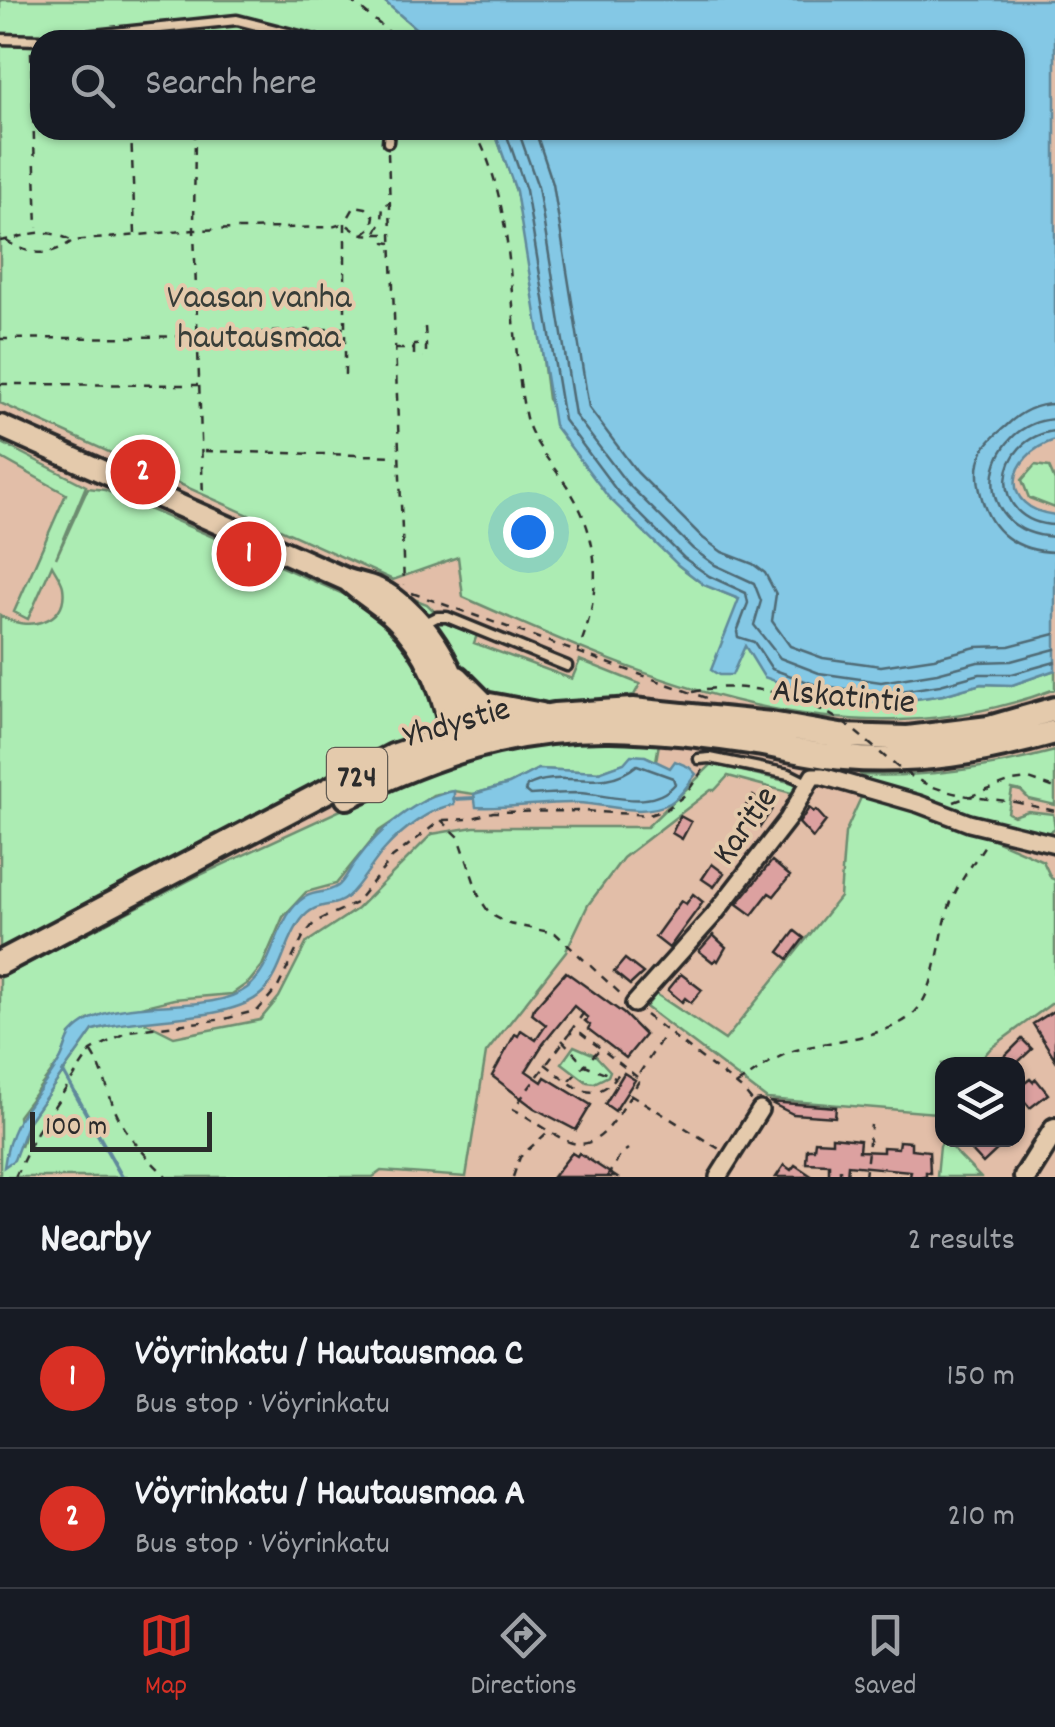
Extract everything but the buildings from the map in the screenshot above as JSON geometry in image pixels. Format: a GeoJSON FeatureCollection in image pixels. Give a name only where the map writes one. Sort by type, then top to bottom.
{"type":"FeatureCollection","features":[{"type":"Feature","properties":{"kind":"main road"},"geometry":{"type":"LineString","coordinates":[[0,426],[346,580],[415,630],[484,703],[554,715]]}},
{"type":"Feature","properties":{"kind":"main road"},"geometry":{"type":"LineString","coordinates":[[415,630],[462,738]]}},
{"type":"Feature","properties":{"kind":"main road"},"geometry":{"type":"LineString","coordinates":[[451,668],[462,738]]}},
{"type":"Feature","properties":{"kind":"main road","name":"Yhdystie"},"geometry":{"type":"LineString","coordinates":[[0,963],[174,873],[290,825],[462,738],[554,715],[687,703]]}},
{"type":"Feature","properties":{"kind":"main road","name":"Alskatintie"},"geometry":{"type":"LineString","coordinates":[[687,703],[840,736],[908,738],[989,728],[1055,709]]}},
{"type":"Feature","properties":{"kind":"main road","name":"Yhdystie"},"geometry":{"type":"LineString","coordinates":[[462,738],[611,729],[714,748]]}},
{"type":"Feature","properties":{"kind":"main road","name":"Alskatintie"},"geometry":{"type":"LineString","coordinates":[[714,748],[912,759],[990,750],[1055,732]]}},
{"type":"Feature","properties":{"kind":"main road"},"geometry":{"type":"LineString","coordinates":[[1024,1177],[1055,1129]]}},
{"type":"Feature","properties":{"kind":"street","name":"Karitie"},"geometry":{"type":"LineString","coordinates":[[634,1004],[725,901],[788,820],[813,776],[1055,844]]}},
{"type":"Feature","properties":{"kind":"street"},"geometry":{"type":"LineString","coordinates":[[718,1177],[760,1110]]}},
{"type":"Feature","properties":{"kind":"lane"},"geometry":{"type":"LineString","coordinates":[[138,30],[237,20],[276,30]]}},
{"type":"Feature","properties":{"kind":"lane"},"geometry":{"type":"LineString","coordinates":[[0,40],[30,40]]}},
{"type":"Feature","properties":{"kind":"lane"},"geometry":{"type":"LineString","coordinates":[[415,630],[436,617],[447,617],[568,666]]}},
{"type":"Feature","properties":{"kind":"lane"},"geometry":{"type":"LineString","coordinates":[[700,760],[714,748],[807,783]]}},
{"type":"Feature","properties":{"kind":"path"},"geometry":{"type":"LineString","coordinates":[[350,0],[388,30]]}},
{"type":"Feature","properties":{"kind":"path"},"geometry":{"type":"LineString","coordinates":[[37,232],[38,140]]}},
{"type":"Feature","properties":{"kind":"path"},"geometry":{"type":"LineString","coordinates":[[131,140],[136,236]]}},
{"type":"Feature","properties":{"kind":"path"},"geometry":{"type":"LineString","coordinates":[[195,140],[203,499]]}},
{"type":"Feature","properties":{"kind":"path"},"geometry":{"type":"LineString","coordinates":[[479,140],[488,157],[500,207],[526,418],[537,444],[582,513],[594,549],[595,601],[578,654],[687,703],[715,702]]}},
{"type":"Feature","properties":{"kind":"path"},"geometry":{"type":"LineString","coordinates":[[388,142],[404,590]]}},
{"type":"Feature","properties":{"kind":"path"},"geometry":{"type":"LineString","coordinates":[[375,234],[382,221],[383,205],[390,202]]}},
{"type":"Feature","properties":{"kind":"path"},"geometry":{"type":"LineString","coordinates":[[345,375],[346,223],[355,206],[370,210],[374,222],[363,235]]}},
{"type":"Feature","properties":{"kind":"path"},"geometry":{"type":"LineString","coordinates":[[3,241],[24,252],[52,254],[72,241],[194,230],[332,227],[346,223]]}},
{"type":"Feature","properties":{"kind":"path"},"geometry":{"type":"LineString","coordinates":[[346,223],[363,235],[385,234],[386,242],[392,244]]}},
{"type":"Feature","properties":{"kind":"path"},"geometry":{"type":"LineString","coordinates":[[3,241],[30,231],[57,234],[72,241]]}},
{"type":"Feature","properties":{"kind":"path"},"geometry":{"type":"LineString","coordinates":[[0,339],[200,336],[345,328]]}},
{"type":"Feature","properties":{"kind":"path"},"geometry":{"type":"LineString","coordinates":[[424,328],[426,344],[426,357],[414,357],[414,345],[426,344]]}},
{"type":"Feature","properties":{"kind":"path"},"geometry":{"type":"LineString","coordinates":[[394,350],[414,349]]}},
{"type":"Feature","properties":{"kind":"path"},"geometry":{"type":"LineString","coordinates":[[0,384],[199,386]]}},
{"type":"Feature","properties":{"kind":"path"},"geometry":{"type":"LineString","coordinates":[[204,451],[399,456]]}},
{"type":"Feature","properties":{"kind":"path"},"geometry":{"type":"LineString","coordinates":[[687,703],[706,689],[741,687],[779,694],[842,722],[921,782],[968,796],[1055,811]]}},
{"type":"Feature","properties":{"kind":"path"},"geometry":{"type":"LineString","coordinates":[[825,720],[860,725]]}},
{"type":"Feature","properties":{"kind":"path"},"geometry":{"type":"LineString","coordinates":[[15,1177],[36,1132],[90,1050],[129,1031],[225,1019],[258,1010],[278,986],[315,922],[356,903],[392,858],[441,820],[512,812],[649,815],[667,809],[686,794],[714,748]]}},
{"type":"Feature","properties":{"kind":"path"},"geometry":{"type":"LineString","coordinates":[[942,812],[953,802],[1012,781],[1030,779],[1055,788]]}},
{"type":"Feature","properties":{"kind":"path"},"geometry":{"type":"LineString","coordinates":[[441,820],[458,837],[480,899],[490,914],[509,924],[555,932],[666,1033],[736,1085],[760,1110]]}},
{"type":"Feature","properties":{"kind":"path"},"geometry":{"type":"LineString","coordinates":[[736,1085],[767,1063],[792,1052],[880,1029],[907,1019],[918,1010],[935,970],[938,944],[952,901],[996,828]]}},
{"type":"Feature","properties":{"kind":"path"},"geometry":{"type":"LineString","coordinates":[[570,1034],[581,1033],[638,1081],[599,1138],[578,1144],[513,1109],[587,1008]]}},
{"type":"Feature","properties":{"kind":"path"},"geometry":{"type":"LineString","coordinates":[[636,1076],[666,1033]]}},
{"type":"Feature","properties":{"kind":"path"},"geometry":{"type":"LineString","coordinates":[[562,1040],[585,1065],[617,1078]]}},
{"type":"Feature","properties":{"kind":"path"},"geometry":{"type":"LineString","coordinates":[[569,1081],[600,1049]]}},
{"type":"Feature","properties":{"kind":"path"},"geometry":{"type":"LineString","coordinates":[[90,1050],[108,1085],[113,1108],[167,1177]]}},
{"type":"Feature","properties":{"kind":"path"},"geometry":{"type":"LineString","coordinates":[[544,1064],[596,1093],[606,1090],[623,1068]]}},
{"type":"Feature","properties":{"kind":"path"},"geometry":{"type":"LineString","coordinates":[[630,1094],[731,1156]]}},
{"type":"Feature","properties":{"kind":"path"},"geometry":{"type":"LineString","coordinates":[[864,1177],[871,1125]]}},
{"type":"Feature","properties":{"kind":"path"},"geometry":{"type":"LineString","coordinates":[[512,1177],[520,1157],[550,1130]]}},
{"type":"Feature","properties":{"kind":"path"},"geometry":{"type":"LineString","coordinates":[[607,1177],[628,1148]]}},
{"type":"Feature","properties":{"kind":"path"},"geometry":{"type":"LineString","coordinates":[[840,1169],[840,1177]]}},
{"type":"Feature","properties":{"kind":"green space","name":"Vaasan vanha hautausmaa"},"geometry":{"type":"Polygon","coordinates":[[[0,0],[383,0],[418,30],[30,30],[30,140],[498,140],[516,191],[534,288],[548,399],[678,565],[704,585],[739,599],[744,645],[814,695],[881,704],[943,695],[981,684],[1012,685],[1055,670],[1055,689],[977,711],[901,720],[826,717],[752,704],[606,658],[463,597],[458,557],[393,580],[0,403],[0,0]]]}},
{"type":"Feature","properties":{"kind":"green space"},"geometry":{"type":"Polygon","coordinates":[[[0,442],[86,486],[56,558],[88,488],[105,490],[364,603],[408,644],[431,681],[435,718],[425,734],[0,955],[0,615],[32,624],[43,622],[59,610],[63,587],[52,565],[28,619],[14,612],[66,494],[0,457],[0,442]]]}},
{"type":"Feature","properties":{"kind":"green space"},"geometry":{"type":"Polygon","coordinates":[[[1035,465],[1049,467],[1055,481],[1055,508],[1029,498],[1022,480],[1035,465]]]}},
{"type":"Feature","properties":{"kind":"green space"},"geometry":{"type":"Polygon","coordinates":[[[391,590],[427,604],[447,624],[477,635],[474,643],[572,679],[580,660],[640,684],[634,695],[586,702],[530,705],[502,701],[458,668],[391,590]]]}},
{"type":"Feature","properties":{"kind":"green space"},"geometry":{"type":"Polygon","coordinates":[[[660,738],[656,761],[645,756],[599,772],[538,769],[509,784],[474,794],[453,791],[433,795],[379,831],[336,884],[306,892],[283,917],[262,966],[249,982],[232,994],[174,999],[88,1020],[70,1035],[61,1059],[18,1116],[21,1147],[28,1122],[93,1030],[138,1019],[174,1037],[260,1020],[279,997],[307,942],[357,909],[432,834],[474,827],[647,827],[712,764],[798,784],[795,794],[728,776],[715,790],[623,858],[588,905],[566,951],[486,1053],[466,1177],[381,1171],[373,1177],[0,1177],[0,978],[198,876],[423,772],[478,754],[556,740],[660,738]]]}},
{"type":"Feature","properties":{"kind":"green space"},"geometry":{"type":"Polygon","coordinates":[[[1055,751],[1055,805],[1029,799],[1012,789],[1008,813],[1053,814],[1055,828],[1046,834],[968,816],[919,795],[872,785],[861,775],[959,770],[1055,751]]]}},
{"type":"Feature","properties":{"kind":"green space"},"geometry":{"type":"Polygon","coordinates":[[[863,793],[932,815],[1021,851],[1043,861],[1055,880],[1055,1001],[983,1057],[935,1057],[935,1113],[767,1099],[646,1007],[656,994],[725,1040],[840,897],[845,833],[863,793]]]}},
{"type":"Feature","properties":{"kind":"green space"},"geometry":{"type":"Polygon","coordinates":[[[574,1046],[595,1055],[610,1071],[608,1076],[587,1082],[562,1063],[574,1046]]]}},
{"type":"Feature","properties":{"kind":"green space"},"geometry":{"type":"Polygon","coordinates":[[[940,1147],[951,1147],[980,1177],[937,1177],[940,1147]]]}},
{"type":"Feature","properties":{"kind":"water"},"geometry":{"type":"Polygon","coordinates":[[[383,0],[1055,0],[1055,440],[1027,457],[1016,480],[1017,492],[1024,502],[1055,515],[1055,670],[1012,685],[981,684],[943,695],[881,704],[814,695],[764,677],[745,646],[732,675],[719,675],[711,670],[739,599],[704,585],[678,565],[609,498],[554,425],[516,191],[498,140],[1025,140],[1025,30],[418,30],[383,0]]]}},
{"type":"Feature","properties":{"kind":"water"},"geometry":{"type":"Polygon","coordinates":[[[631,755],[645,756],[670,768],[675,761],[696,774],[674,800],[648,809],[577,803],[476,807],[474,794],[509,784],[538,769],[599,772],[624,763],[631,755]]]}},
{"type":"Feature","properties":{"kind":"water"},"geometry":{"type":"Polygon","coordinates":[[[454,791],[454,805],[426,815],[399,835],[347,897],[319,907],[301,920],[269,985],[247,1003],[207,1014],[93,1030],[28,1122],[14,1160],[4,1167],[18,1120],[60,1060],[72,1033],[89,1020],[110,1012],[208,1002],[247,988],[262,971],[298,902],[338,886],[365,850],[399,817],[426,800],[454,791]]]}},
{"type":"Feature","properties":{"kind":"waterway"},"geometry":{"type":"LineString","coordinates":[[454,799],[474,798]]}},
{"type":"Feature","properties":{"kind":"waterway"},"geometry":{"type":"LineString","coordinates":[[63,1072],[122,1177]]}},
{"type":"Feature","properties":{"kind":"place","name":"Vöyrinkatu / Hautausmaa A"},"geometry":{"type":"Point","coordinates":[143,472]}},
{"type":"Feature","properties":{"kind":"place","name":"Vöyrinkatu / Hautausmaa C"},"geometry":{"type":"Point","coordinates":[249,554]}}]}
